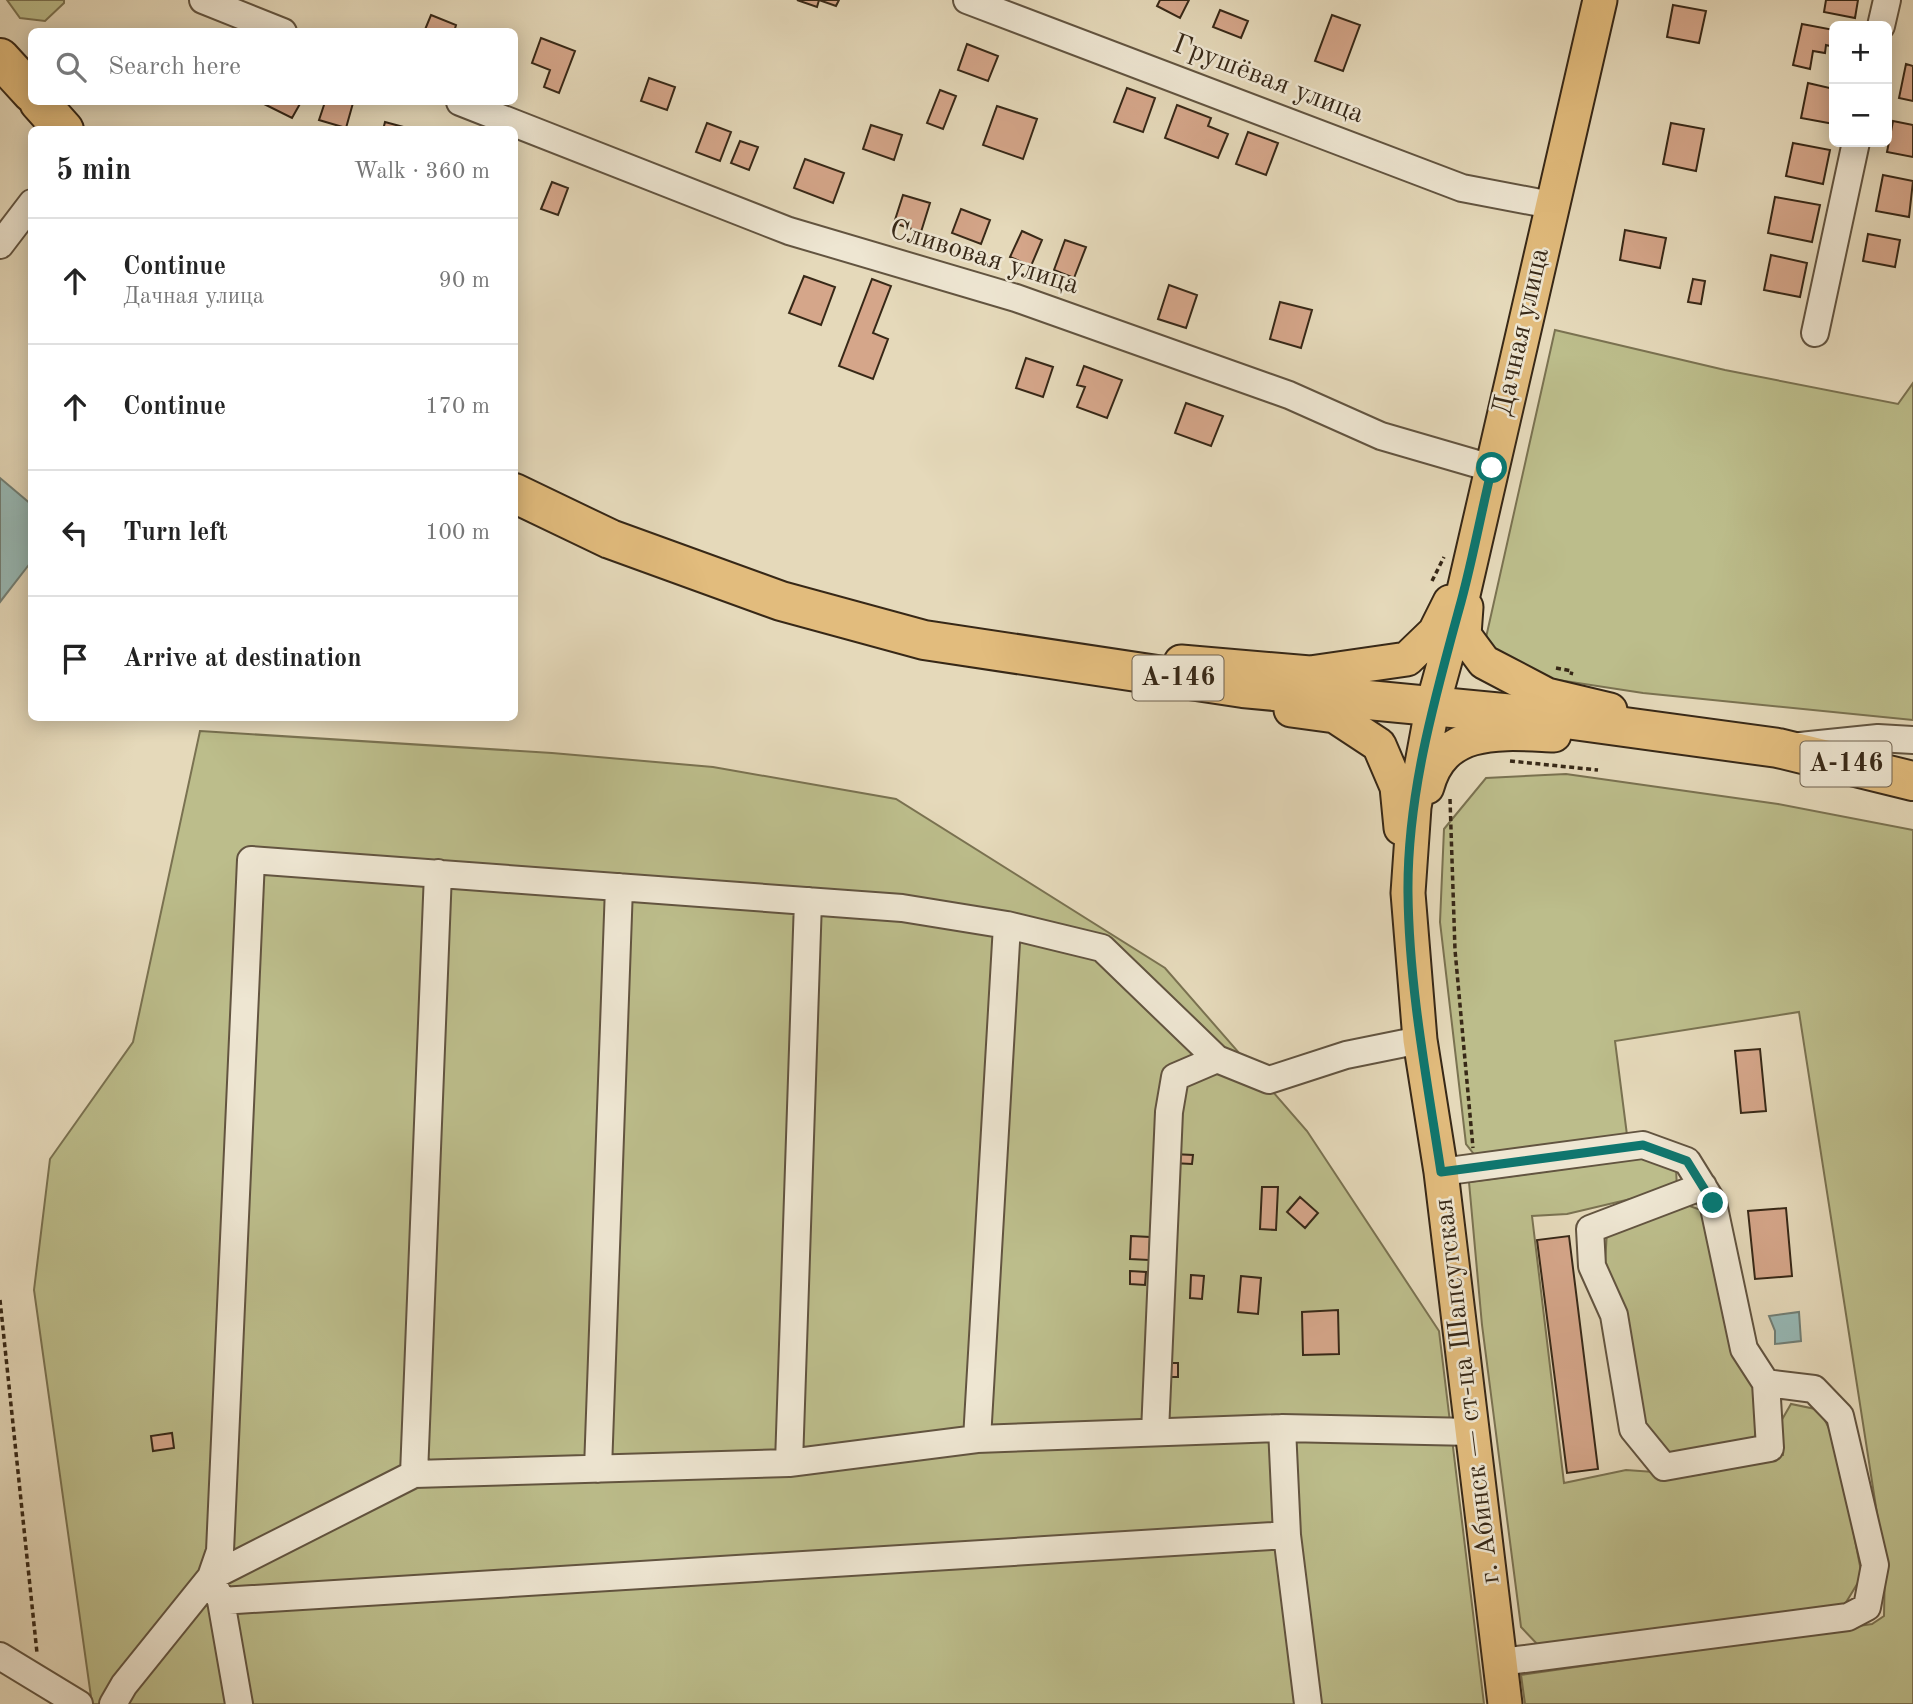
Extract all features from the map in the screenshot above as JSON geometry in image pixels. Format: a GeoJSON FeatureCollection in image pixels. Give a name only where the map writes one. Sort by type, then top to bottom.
{"type":"FeatureCollection","features":[{"type":"Feature","properties":{"kind":"highway"},"geometry":{"type":"LineString","coordinates":[[0,58],[28,89]]}},
{"type":"Feature","properties":{"kind":"highway"},"geometry":{"type":"LineString","coordinates":[[42,105],[60,126]]}},
{"type":"Feature","properties":{"kind":"highway","name":"А-146"},"geometry":{"type":"LineString","coordinates":[[518,495],[610,539],[768,596],[924,640],[1243,688],[1433,704],[1778,748],[1913,781]]}},
{"type":"Feature","properties":{"kind":"main road","name":"Дачная улица"},"geometry":{"type":"LineString","coordinates":[[1433,704],[1470,562],[1600,0]]}},
{"type":"Feature","properties":{"kind":"main road"},"geometry":{"type":"LineString","coordinates":[[924,640],[1310,673],[1407,659],[1435,632],[1470,562]]}},
{"type":"Feature","properties":{"kind":"main road"},"geometry":{"type":"LineString","coordinates":[[1470,562],[1464,635],[1484,662],[1547,695],[1778,748]]}},
{"type":"Feature","properties":{"kind":"main road"},"geometry":{"type":"LineString","coordinates":[[924,640],[1160,690],[1335,716],[1379,746],[1397,787],[1408,893]]}},
{"type":"Feature","properties":{"kind":"main road","name":"г. Абинск — ст-ца Шапсугская"},"geometry":{"type":"LineString","coordinates":[[1433,704],[1415,807],[1408,893],[1420,1040],[1441,1172],[1506,1704]]}},
{"type":"Feature","properties":{"kind":"main road"},"geometry":{"type":"LineString","coordinates":[[1408,893],[1428,783],[1446,751],[1490,732],[1778,748]]}},
{"type":"Feature","properties":{"kind":"street"},"geometry":{"type":"LineString","coordinates":[[203,0],[273,28]]}},
{"type":"Feature","properties":{"kind":"street","name":"Грушёвая улица"},"geometry":{"type":"LineString","coordinates":[[967,0],[1462,188],[1551,205]]}},
{"type":"Feature","properties":{"kind":"street"},"geometry":{"type":"LineString","coordinates":[[1882,21],[1887,0]]}},
{"type":"Feature","properties":{"kind":"street","name":"Сливовая улица"},"geometry":{"type":"LineString","coordinates":[[468,105],[789,231],[1016,298],[1290,395],[1381,436],[1492,468]]}},
{"type":"Feature","properties":{"kind":"street"},"geometry":{"type":"LineString","coordinates":[[1815,333],[1855,147]]}},
{"type":"Feature","properties":{"kind":"street"},"geometry":{"type":"LineString","coordinates":[[0,246],[28,208]]}},
{"type":"Feature","properties":{"kind":"street"},"geometry":{"type":"LineString","coordinates":[[1778,748],[1878,738],[1913,740]]}},
{"type":"Feature","properties":{"kind":"street"},"geometry":{"type":"LineString","coordinates":[[239,1704],[216,1589],[220,1550],[251,860],[902,908],[1007,925],[1102,948],[1217,1059],[1269,1080],[1346,1055],[1420,1040]]}},
{"type":"Feature","properties":{"kind":"street"},"geometry":{"type":"LineString","coordinates":[[414,1474],[438,873]]}},
{"type":"Feature","properties":{"kind":"street"},"geometry":{"type":"LineString","coordinates":[[598,1469],[619,887]]}},
{"type":"Feature","properties":{"kind":"street"},"geometry":{"type":"LineString","coordinates":[[789,1463],[808,901]]}},
{"type":"Feature","properties":{"kind":"street"},"geometry":{"type":"LineString","coordinates":[[977,1438],[1007,925]]}},
{"type":"Feature","properties":{"kind":"street"},"geometry":{"type":"LineString","coordinates":[[1155,1432],[1171,1101],[1175,1077],[1217,1059]]}},
{"type":"Feature","properties":{"kind":"street"},"geometry":{"type":"LineString","coordinates":[[1441,1172],[1643,1145],[1687,1161],[1703,1186],[1713,1203],[1744,1349],[1766,1383],[1770,1448],[1664,1467],[1633,1429],[1614,1315],[1592,1266],[1590,1229],[1703,1186]]}},
{"type":"Feature","properties":{"kind":"street"},"geometry":{"type":"LineString","coordinates":[[1501,1662],[1848,1617],[1867,1607],[1875,1565],[1840,1416],[1814,1389],[1766,1383]]}},
{"type":"Feature","properties":{"kind":"street"},"geometry":{"type":"LineString","coordinates":[[113,1704],[124,1685],[216,1589],[414,1474],[789,1463],[977,1438],[1282,1428],[1473,1432]]}},
{"type":"Feature","properties":{"kind":"street"},"geometry":{"type":"LineString","coordinates":[[1282,1428],[1287,1535],[1308,1704]]}},
{"type":"Feature","properties":{"kind":"street"},"geometry":{"type":"LineString","coordinates":[[216,1589],[1287,1535]]}},
{"type":"Feature","properties":{"kind":"street"},"geometry":{"type":"LineString","coordinates":[[0,1656],[79,1704]]}},
{"type":"Feature","properties":{"kind":"path"},"geometry":{"type":"LineString","coordinates":[[0,1300],[40,1681]]}},
{"type":"Feature","properties":{"kind":"green space"},"geometry":{"type":"Polygon","coordinates":[[[7,0],[64,0],[64,3],[45,21],[20,18],[7,0]]]}},
{"type":"Feature","properties":{"kind":"green space"},"geometry":{"type":"Polygon","coordinates":[[[1555,330],[1725,370],[1898,404],[1913,383],[1913,720],[1643,693],[1513,673],[1485,642],[1555,330]]]}},
{"type":"Feature","properties":{"kind":"green space"},"geometry":{"type":"Polygon","coordinates":[[[200,731],[552,753],[713,767],[896,799],[1165,968],[1307,1131],[1439,1331],[1484,1704],[92,1704],[34,1290],[50,1159],[133,1042],[200,731]]]}},
{"type":"Feature","properties":{"kind":"green space"},"geometry":{"type":"Polygon","coordinates":[[[1566,774],[1778,804],[1913,830],[1913,1704],[1525,1704],[1521,1675],[1872,1624],[1884,1616],[1885,1565],[1799,1012],[1615,1041],[1627,1135],[1477,1158],[1466,1144],[1440,922],[1444,829],[1486,778],[1566,774]]]}},
{"type":"Feature","properties":{"kind":"green space"},"geometry":{"type":"Polygon","coordinates":[[[1643,1158],[1676,1169],[1677,1188],[1567,1214],[1532,1216],[1564,1483],[1626,1470],[1697,1475],[1783,1455],[1780,1423],[1791,1404],[1820,1410],[1836,1443],[1862,1576],[1845,1604],[1538,1645],[1521,1627],[1482,1325],[1469,1182],[1643,1158]]]}},
{"type":"Feature","properties":{"kind":"green space"},"geometry":{"type":"Polygon","coordinates":[[[1684,1204],[1701,1210],[1759,1393],[1755,1437],[1730,1450],[1676,1457],[1648,1437],[1605,1264],[1607,1231],[1684,1204]]]}},
{"type":"Feature","properties":{"kind":"water"},"geometry":{"type":"Polygon","coordinates":[[[0,478],[28,502],[28,566],[0,602],[0,478]]]}},
{"type":"Feature","properties":{"kind":"water"},"geometry":{"type":"Polygon","coordinates":[[[1799,1312],[1801,1341],[1775,1344],[1775,1331],[1769,1316],[1799,1312]]]}},
{"type":"Feature","properties":{"kind":"building"},"geometry":{"type":"Polygon","coordinates":[[[797,0],[819,0],[817,7],[797,0]]]}},
{"type":"Feature","properties":{"kind":"building"},"geometry":{"type":"Polygon","coordinates":[[[819,0],[839,0],[836,6],[819,0]]]}},
{"type":"Feature","properties":{"kind":"building"},"geometry":{"type":"Polygon","coordinates":[[[1160,0],[1189,0],[1180,18],[1157,6],[1160,0]]]}},
{"type":"Feature","properties":{"kind":"building"},"geometry":{"type":"Polygon","coordinates":[[[1826,0],[1858,0],[1855,18],[1824,12],[1826,0]]]}},
{"type":"Feature","properties":{"kind":"building"},"geometry":{"type":"Polygon","coordinates":[[[1673,5],[1706,11],[1699,43],[1667,37],[1673,5]]]}},
{"type":"Feature","properties":{"kind":"building"},"geometry":{"type":"Polygon","coordinates":[[[1220,10],[1248,21],[1241,38],[1213,27],[1220,10]]]}},
{"type":"Feature","properties":{"kind":"building"},"geometry":{"type":"Polygon","coordinates":[[[431,15],[456,25],[455,28],[426,28],[431,15]]]}},
{"type":"Feature","properties":{"kind":"building"},"geometry":{"type":"Polygon","coordinates":[[[1332,15],[1360,25],[1343,71],[1315,61],[1332,15]]]}},
{"type":"Feature","properties":{"kind":"building"},"geometry":{"type":"Polygon","coordinates":[[[1802,24],[1829,29],[1829,46],[1826,45],[1825,53],[1813,51],[1810,69],[1793,65],[1802,24]]]}},
{"type":"Feature","properties":{"kind":"building"},"geometry":{"type":"Polygon","coordinates":[[[541,38],[575,51],[559,93],[544,87],[550,70],[532,63],[541,38]]]}},
{"type":"Feature","properties":{"kind":"building"},"geometry":{"type":"Polygon","coordinates":[[[967,44],[998,56],[988,81],[958,70],[967,44]]]}},
{"type":"Feature","properties":{"kind":"building"},"geometry":{"type":"Polygon","coordinates":[[[1906,64],[1913,66],[1913,101],[1899,98],[1906,64]]]}},
{"type":"Feature","properties":{"kind":"building"},"geometry":{"type":"Polygon","coordinates":[[[649,78],[675,87],[667,110],[641,101],[649,78]]]}},
{"type":"Feature","properties":{"kind":"building"},"geometry":{"type":"Polygon","coordinates":[[[1808,83],[1829,88],[1829,123],[1801,118],[1808,83]]]}},
{"type":"Feature","properties":{"kind":"building"},"geometry":{"type":"Polygon","coordinates":[[[1127,88],[1155,98],[1143,132],[1114,122],[1127,88]]]}},
{"type":"Feature","properties":{"kind":"building"},"geometry":{"type":"Polygon","coordinates":[[[940,90],[956,96],[943,129],[927,123],[940,90]]]}},
{"type":"Feature","properties":{"kind":"building"},"geometry":{"type":"Polygon","coordinates":[[[266,105],[299,105],[292,118],[266,105]]]}},
{"type":"Feature","properties":{"kind":"building"},"geometry":{"type":"Polygon","coordinates":[[[324,105],[352,105],[347,126],[319,120],[324,105]]]}},
{"type":"Feature","properties":{"kind":"building"},"geometry":{"type":"Polygon","coordinates":[[[1177,105],[1211,118],[1208,126],[1228,134],[1218,158],[1165,138],[1177,105]]]}},
{"type":"Feature","properties":{"kind":"building"},"geometry":{"type":"Polygon","coordinates":[[[997,106],[1037,119],[1023,159],[983,145],[997,106]]]}},
{"type":"Feature","properties":{"kind":"building"},"geometry":{"type":"Polygon","coordinates":[[[1893,121],[1913,125],[1913,157],[1887,152],[1888,147],[1892,147],[1893,121]]]}},
{"type":"Feature","properties":{"kind":"building"},"geometry":{"type":"Polygon","coordinates":[[[385,122],[400,126],[384,126],[385,122]]]}},
{"type":"Feature","properties":{"kind":"building"},"geometry":{"type":"Polygon","coordinates":[[[707,123],[731,132],[720,161],[696,152],[707,123]]]}},
{"type":"Feature","properties":{"kind":"building"},"geometry":{"type":"Polygon","coordinates":[[[1671,123],[1704,129],[1696,171],[1663,164],[1671,123]]]}},
{"type":"Feature","properties":{"kind":"building"},"geometry":{"type":"Polygon","coordinates":[[[871,125],[902,135],[894,160],[863,149],[871,125]]]}},
{"type":"Feature","properties":{"kind":"building"},"geometry":{"type":"Polygon","coordinates":[[[1248,132],[1278,143],[1266,175],[1236,164],[1248,132]]]}},
{"type":"Feature","properties":{"kind":"building"},"geometry":{"type":"Polygon","coordinates":[[[740,141],[758,147],[749,170],[731,163],[740,141]]]}},
{"type":"Feature","properties":{"kind":"building"},"geometry":{"type":"Polygon","coordinates":[[[1793,143],[1830,150],[1823,184],[1786,176],[1793,143]]]}},
{"type":"Feature","properties":{"kind":"building"},"geometry":{"type":"Polygon","coordinates":[[[805,159],[844,173],[833,203],[794,188],[805,159]]]}},
{"type":"Feature","properties":{"kind":"building"},"geometry":{"type":"Polygon","coordinates":[[[1883,175],[1913,181],[1909,217],[1876,211],[1883,175]]]}},
{"type":"Feature","properties":{"kind":"building"},"geometry":{"type":"Polygon","coordinates":[[[552,182],[568,188],[558,215],[541,209],[552,182]]]}},
{"type":"Feature","properties":{"kind":"building"},"geometry":{"type":"Polygon","coordinates":[[[903,195],[930,203],[921,232],[894,223],[903,195]]]}},
{"type":"Feature","properties":{"kind":"building"},"geometry":{"type":"Polygon","coordinates":[[[1775,197],[1820,205],[1812,242],[1768,233],[1775,197]]]}},
{"type":"Feature","properties":{"kind":"building"},"geometry":{"type":"Polygon","coordinates":[[[961,209],[990,220],[981,244],[952,233],[961,209]]]}},
{"type":"Feature","properties":{"kind":"building"},"geometry":{"type":"Polygon","coordinates":[[[1625,230],[1666,238],[1660,268],[1620,260],[1625,230]]]}},
{"type":"Feature","properties":{"kind":"building"},"geometry":{"type":"Polygon","coordinates":[[[1022,231],[1042,240],[1031,266],[1010,257],[1022,231]]]}},
{"type":"Feature","properties":{"kind":"building"},"geometry":{"type":"Polygon","coordinates":[[[1868,234],[1900,240],[1895,267],[1863,261],[1868,234]]]}},
{"type":"Feature","properties":{"kind":"building"},"geometry":{"type":"Polygon","coordinates":[[[1065,240],[1086,247],[1074,278],[1054,270],[1065,240]]]}},
{"type":"Feature","properties":{"kind":"building"},"geometry":{"type":"Polygon","coordinates":[[[1771,255],[1807,263],[1800,297],[1764,290],[1771,255]]]}},
{"type":"Feature","properties":{"kind":"building"},"geometry":{"type":"Polygon","coordinates":[[[804,276],[835,287],[821,325],[789,313],[804,276]]]}},
{"type":"Feature","properties":{"kind":"building"},"geometry":{"type":"Polygon","coordinates":[[[872,279],[891,286],[873,333],[888,339],[873,379],[839,366],[872,279]]]}},
{"type":"Feature","properties":{"kind":"building"},"geometry":{"type":"Polygon","coordinates":[[[1693,279],[1705,281],[1701,304],[1688,302],[1693,279]]]}},
{"type":"Feature","properties":{"kind":"building"},"geometry":{"type":"Polygon","coordinates":[[[1169,285],[1197,295],[1186,328],[1158,319],[1169,285]]]}},
{"type":"Feature","properties":{"kind":"building"},"geometry":{"type":"Polygon","coordinates":[[[1280,302],[1312,310],[1301,348],[1270,339],[1280,302]]]}},
{"type":"Feature","properties":{"kind":"building"},"geometry":{"type":"Polygon","coordinates":[[[1026,358],[1053,367],[1043,397],[1016,388],[1026,358]]]}},
{"type":"Feature","properties":{"kind":"building"},"geometry":{"type":"Polygon","coordinates":[[[1084,366],[1122,380],[1107,418],[1077,407],[1085,387],[1077,385],[1084,366]]]}},
{"type":"Feature","properties":{"kind":"building"},"geometry":{"type":"Polygon","coordinates":[[[1186,403],[1223,416],[1211,446],[1175,433],[1186,403]]]}},
{"type":"Feature","properties":{"kind":"building"},"geometry":{"type":"Polygon","coordinates":[[[1760,1049],[1766,1111],[1741,1113],[1735,1051],[1760,1049]]]}},
{"type":"Feature","properties":{"kind":"building"},"geometry":{"type":"Polygon","coordinates":[[[1173,1154],[1193,1155],[1192,1164],[1172,1163],[1173,1154]]]}},
{"type":"Feature","properties":{"kind":"building"},"geometry":{"type":"Polygon","coordinates":[[[1262,1187],[1278,1187],[1276,1230],[1260,1229],[1262,1187]]]}},
{"type":"Feature","properties":{"kind":"building"},"geometry":{"type":"Polygon","coordinates":[[[1300,1197],[1318,1213],[1305,1228],[1287,1212],[1300,1197]]]}},
{"type":"Feature","properties":{"kind":"building"},"geometry":{"type":"Polygon","coordinates":[[[1786,1208],[1792,1276],[1755,1279],[1748,1211],[1786,1208]]]}},
{"type":"Feature","properties":{"kind":"building"},"geometry":{"type":"Polygon","coordinates":[[[1131,1236],[1150,1237],[1149,1260],[1130,1259],[1131,1236]]]}},
{"type":"Feature","properties":{"kind":"building"},"geometry":{"type":"Polygon","coordinates":[[[1569,1236],[1598,1469],[1567,1473],[1537,1240],[1569,1236]]]}},
{"type":"Feature","properties":{"kind":"building"},"geometry":{"type":"Polygon","coordinates":[[[1130,1271],[1146,1272],[1145,1285],[1130,1284],[1130,1271]]]}},
{"type":"Feature","properties":{"kind":"building"},"geometry":{"type":"Polygon","coordinates":[[[1191,1275],[1204,1276],[1202,1299],[1190,1298],[1191,1275]]]}},
{"type":"Feature","properties":{"kind":"building"},"geometry":{"type":"Polygon","coordinates":[[[1241,1276],[1261,1278],[1258,1314],[1238,1312],[1241,1276]]]}},
{"type":"Feature","properties":{"kind":"building"},"geometry":{"type":"Polygon","coordinates":[[[1338,1310],[1339,1354],[1303,1355],[1302,1312],[1338,1310]]]}},
{"type":"Feature","properties":{"kind":"building"},"geometry":{"type":"Polygon","coordinates":[[[1162,1363],[1178,1363],[1178,1377],[1162,1377],[1162,1363]]]}},
{"type":"Feature","properties":{"kind":"building"},"geometry":{"type":"Polygon","coordinates":[[[172,1433],[174,1448],[153,1451],[151,1436],[172,1433]]]}},
{"type":"Feature","properties":{"kind":"route"},"geometry":{"type":"LineString","coordinates":[[1492,468],[1462,599],[1433,704],[1415,807],[1408,893],[1420,1040],[1441,1172],[1643,1145],[1687,1161],[1713,1203]]}}]}
